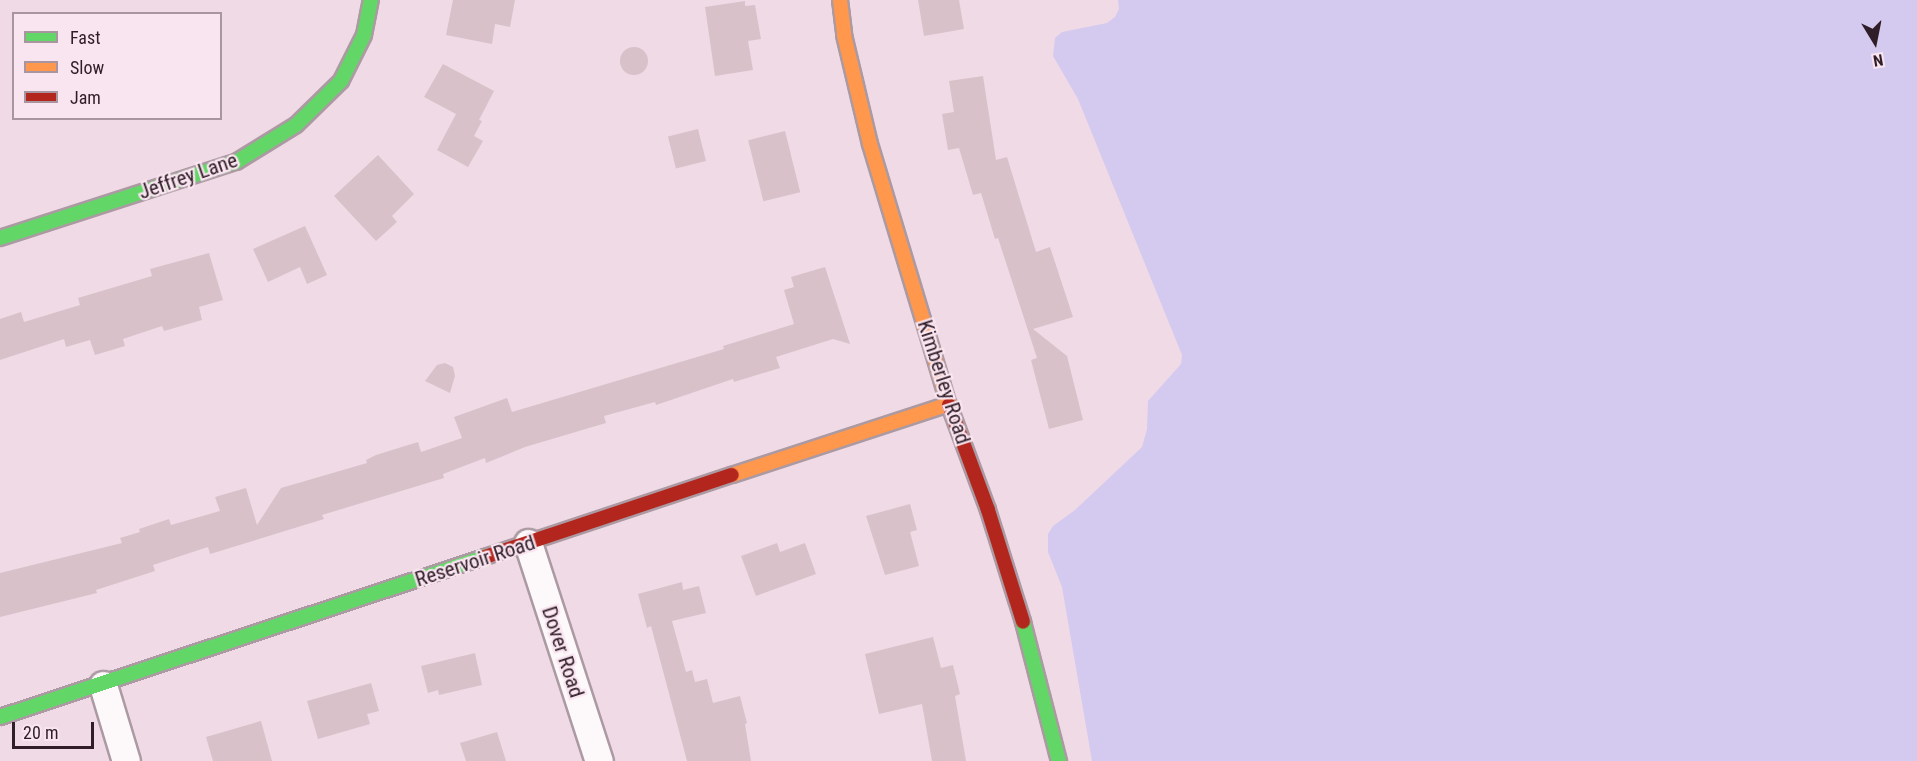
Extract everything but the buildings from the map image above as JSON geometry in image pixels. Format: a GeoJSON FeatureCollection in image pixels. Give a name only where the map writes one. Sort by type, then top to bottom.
{"type":"FeatureCollection","features":[{"type":"Feature","properties":{"kind":"street","name":"Jeffrey Lane"},"geometry":{"type":"LineString","coordinates":[[0,238],[236,162],[296,125],[341,81],[364,34],[371,0]]}},
{"type":"Feature","properties":{"kind":"street","name":"Kimberley Road"},"geometry":{"type":"LineString","coordinates":[[840,0],[844,35],[870,144],[949,404],[988,510],[1022,616],[1056,741],[1059,761]]}},
{"type":"Feature","properties":{"kind":"street","name":"Reservoir Road"},"geometry":{"type":"LineString","coordinates":[[0,717],[103,685],[949,404]]}},
{"type":"Feature","properties":{"kind":"street","name":"Dover Road"},"geometry":{"type":"LineString","coordinates":[[528,543],[598,761]]}},
{"type":"Feature","properties":{"kind":"street"},"geometry":{"type":"LineString","coordinates":[[103,685],[126,761]]}},
{"type":"Feature","properties":{"kind":"shaded area"},"geometry":{"type":"Polygon","coordinates":[[[1118,0],[1917,0],[1917,761],[1092,761],[1062,587],[1048,552],[1048,534],[1053,526],[1075,510],[1142,447],[1147,429],[1148,401],[1181,364],[1182,355],[1078,99],[1053,56],[1055,38],[1062,32],[1107,23],[1115,17],[1119,9],[1118,0]]]}},
{"type":"Feature","properties":{"kind":"traffic: fast"},"geometry":{"type":"LineString","coordinates":[[0,238],[236,162],[296,125],[341,81],[364,35],[371,0]]}},
{"type":"Feature","properties":{"kind":"traffic: fast"},"geometry":{"type":"LineString","coordinates":[[0,717],[485,557]]}},
{"type":"Feature","properties":{"kind":"traffic: fast"},"geometry":{"type":"LineString","coordinates":[[1023,622],[1059,761]]}},
{"type":"Feature","properties":{"kind":"traffic: slow"},"geometry":{"type":"LineString","coordinates":[[840,0],[844,35],[870,144],[949,405]]}},
{"type":"Feature","properties":{"kind":"traffic: slow"},"geometry":{"type":"LineString","coordinates":[[732,475],[949,404]]}},
{"type":"Feature","properties":{"kind":"traffic: jam"},"geometry":{"type":"LineString","coordinates":[[949,405],[988,510],[1023,622]]}},
{"type":"Feature","properties":{"kind":"traffic: jam"},"geometry":{"type":"LineString","coordinates":[[485,557],[732,475]]}}]}
